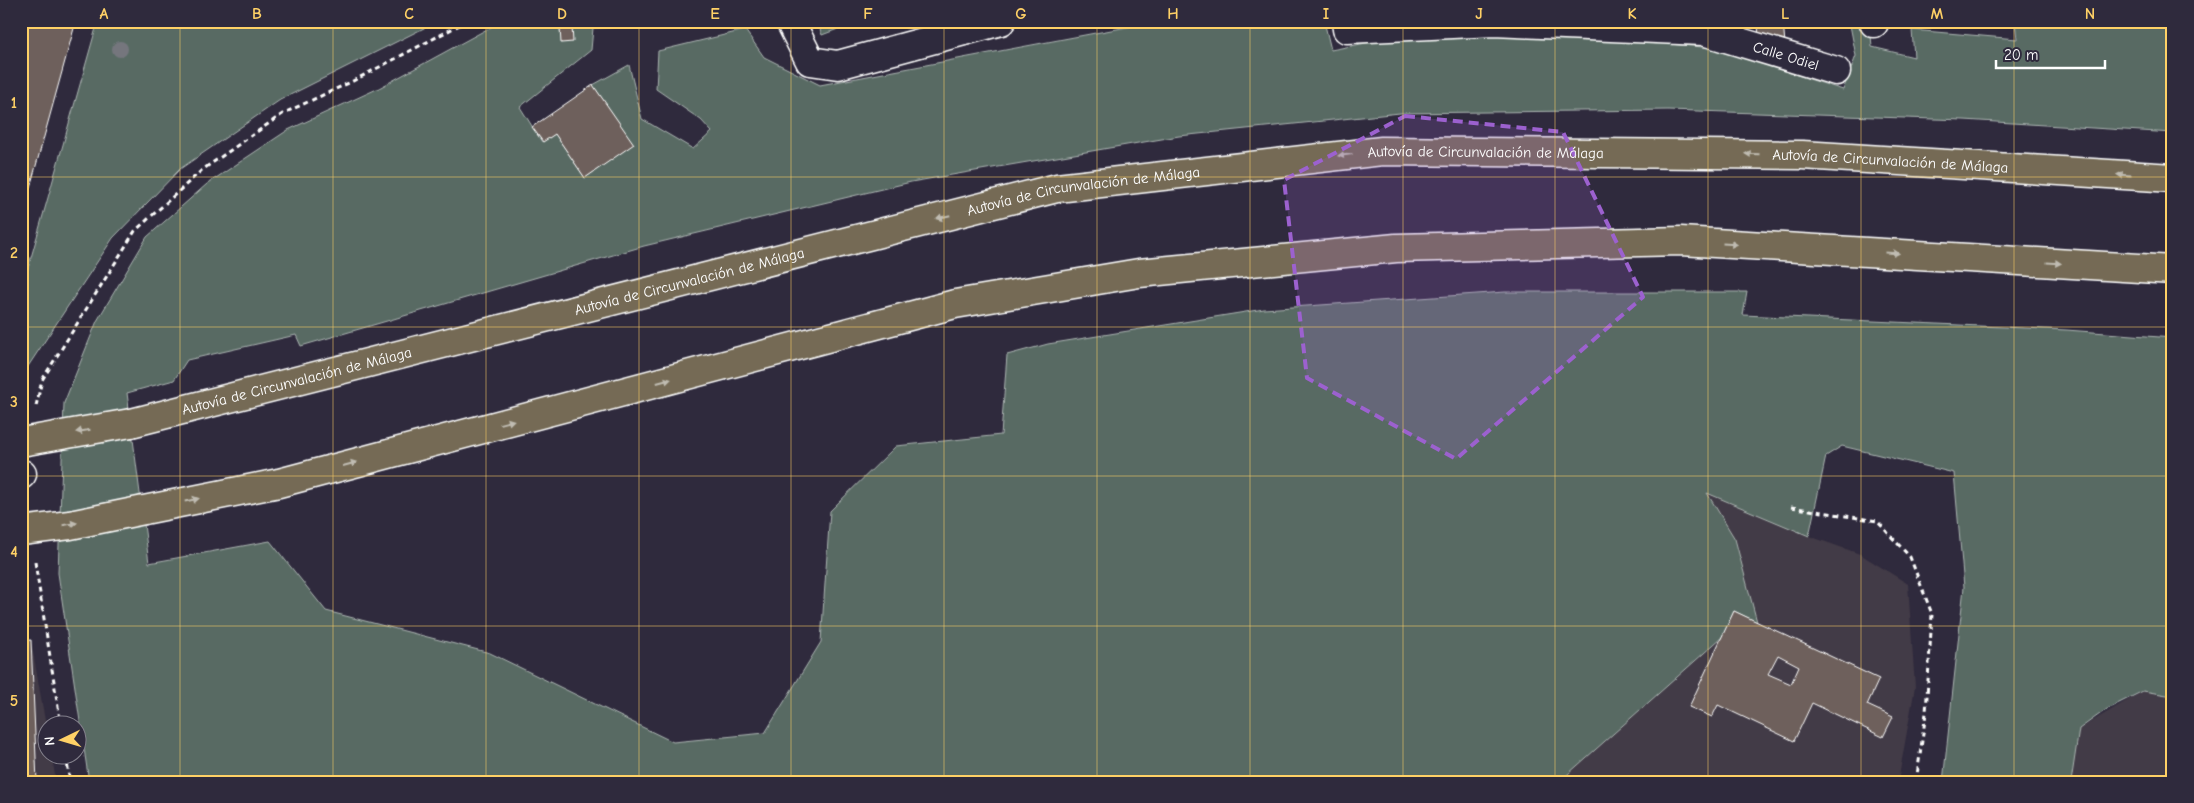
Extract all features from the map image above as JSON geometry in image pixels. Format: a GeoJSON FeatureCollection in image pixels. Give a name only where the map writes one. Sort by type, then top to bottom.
{"type":"FeatureCollection","features":[{"type":"Feature","properties":{"kind":"highway","name":"Autovía de Circunvalación de Málaga"},"geometry":{"type":"LineString","coordinates":[[21,442],[131,423],[1057,188],[1382,151],[1802,155],[2173,178]]}},
{"type":"Feature","properties":{"kind":"highway"},"geometry":{"type":"LineString","coordinates":[[21,531],[70,525],[279,483],[955,304],[1139,273],[1396,248],[1681,241],[2173,270]]}},
{"type":"Feature","properties":{"kind":"lane"},"geometry":{"type":"LineString","coordinates":[[790,21],[810,61],[838,65],[1001,21]]}},
{"type":"Feature","properties":{"kind":"lane","name":"Calle Odiel"},"geometry":{"type":"LineString","coordinates":[[1346,25],[1494,22],[1702,31],[1715,28],[1836,71]]}},
{"type":"Feature","properties":{"kind":"path"},"geometry":{"type":"LineString","coordinates":[[36,408],[42,380],[135,231],[202,170],[284,112],[351,82],[467,21]]}},
{"type":"Feature","properties":{"kind":"path"},"geometry":{"type":"LineString","coordinates":[[1791,507],[1877,521],[1910,557],[1932,614],[1926,713],[1916,782]]}},
{"type":"Feature","properties":{"kind":"path"},"geometry":{"type":"LineString","coordinates":[[35,561],[59,716]]}},
{"type":"Feature","properties":{"kind":"path"},"geometry":{"type":"LineString","coordinates":[[68,766],[70,782]]}},
{"type":"Feature","properties":{"kind":"highlighted area"},"geometry":{"type":"Polygon","coordinates":[[[1405,116],[1563,132],[1643,297],[1456,459],[1307,378],[1284,180],[1405,116]]]}},
{"type":"Feature","properties":{"kind":"shaded area"},"geometry":{"type":"Polygon","coordinates":[[[1707,493],[1809,536],[1860,554],[1908,584],[1915,687],[1898,782],[1559,782],[1722,637],[1734,611],[1757,622],[1735,539],[1707,493]]]}},
{"type":"Feature","properties":{"kind":"shaded area"},"geometry":{"type":"Polygon","coordinates":[[[31,640],[44,716],[38,716],[38,766],[54,766],[56,782],[21,782],[21,641],[31,640]]]}},
{"type":"Feature","properties":{"kind":"shaded area"},"geometry":{"type":"Polygon","coordinates":[[[2143,691],[2173,696],[2173,782],[2071,782],[2079,729],[2143,691]]]}},
{"type":"Feature","properties":{"kind":"green space"},"geometry":{"type":"Polygon","coordinates":[[[98,21],[438,21],[280,100],[180,169],[113,238],[21,377],[21,293],[98,21]]]}},
{"type":"Feature","properties":{"kind":"green space"},"geometry":{"type":"Polygon","coordinates":[[[502,21],[691,21],[672,26],[593,28],[591,50],[520,107],[542,142],[555,134],[585,178],[633,144],[593,85],[629,65],[642,119],[693,149],[712,132],[701,120],[656,89],[658,51],[745,30],[764,57],[820,85],[1159,21],[1324,21],[1331,50],[1376,41],[1491,31],[1624,40],[1714,48],[1843,90],[1856,56],[1850,25],[1870,24],[1872,47],[1914,57],[1912,30],[2017,39],[2015,21],[2152,21],[2173,33],[2173,133],[1964,120],[1668,110],[1400,113],[1179,136],[911,182],[644,246],[301,346],[296,335],[187,360],[174,380],[127,393],[149,563],[270,541],[326,611],[490,653],[673,742],[765,733],[821,642],[830,511],[896,446],[1001,435],[1007,355],[1048,344],[1264,309],[1505,292],[1747,292],[1743,315],[2066,330],[2173,338],[2173,696],[2143,691],[2107,709],[2079,729],[2071,782],[1943,782],[1964,587],[1954,473],[1842,446],[1826,456],[1809,536],[1707,493],[1735,539],[1757,622],[1734,611],[1722,637],[1559,782],[1484,782],[1481,778],[1475,782],[89,782],[87,766],[88,716],[79,716],[58,573],[64,403],[97,321],[147,237],[207,184],[288,130],[379,88],[502,21]]]}},
{"type":"Feature","properties":{"kind":"green space"},"geometry":{"type":"Polygon","coordinates":[[[817,21],[859,21],[822,35],[817,21]]]}},
{"type":"Feature","properties":{"kind":"building"},"geometry":{"type":"Polygon","coordinates":[[[24,21],[76,21],[21,220],[21,32],[24,21]]]}},
{"type":"Feature","properties":{"kind":"building"},"geometry":{"type":"Polygon","coordinates":[[[1734,21],[1783,21],[1785,44],[1759,41],[1758,23],[1734,25],[1734,21]]]}},
{"type":"Feature","properties":{"kind":"building"},"geometry":{"type":"Polygon","coordinates":[[[572,27],[573,42],[561,43],[560,28],[572,27]]]}},
{"type":"Feature","properties":{"kind":"building"},"geometry":{"type":"Polygon","coordinates":[[[593,85],[634,144],[585,178],[555,134],[543,142],[532,127],[593,85]]]}},
{"type":"Feature","properties":{"kind":"building"},"geometry":{"type":"Polygon","coordinates":[[[21,268],[27,269],[24,285],[21,285],[21,268]]]}},
{"type":"Feature","properties":{"kind":"building"},"geometry":{"type":"Polygon","coordinates":[[[1734,611],[1879,679],[1867,705],[1893,717],[1883,737],[1812,703],[1794,741],[1718,705],[1712,717],[1689,707],[1734,611]],[[1778,655],[1768,674],[1791,684],[1799,666],[1778,655]]]}},
{"type":"Feature","properties":{"kind":"building"},"geometry":{"type":"Polygon","coordinates":[[[31,640],[37,782],[21,782],[21,641],[31,640]]]}}]}
